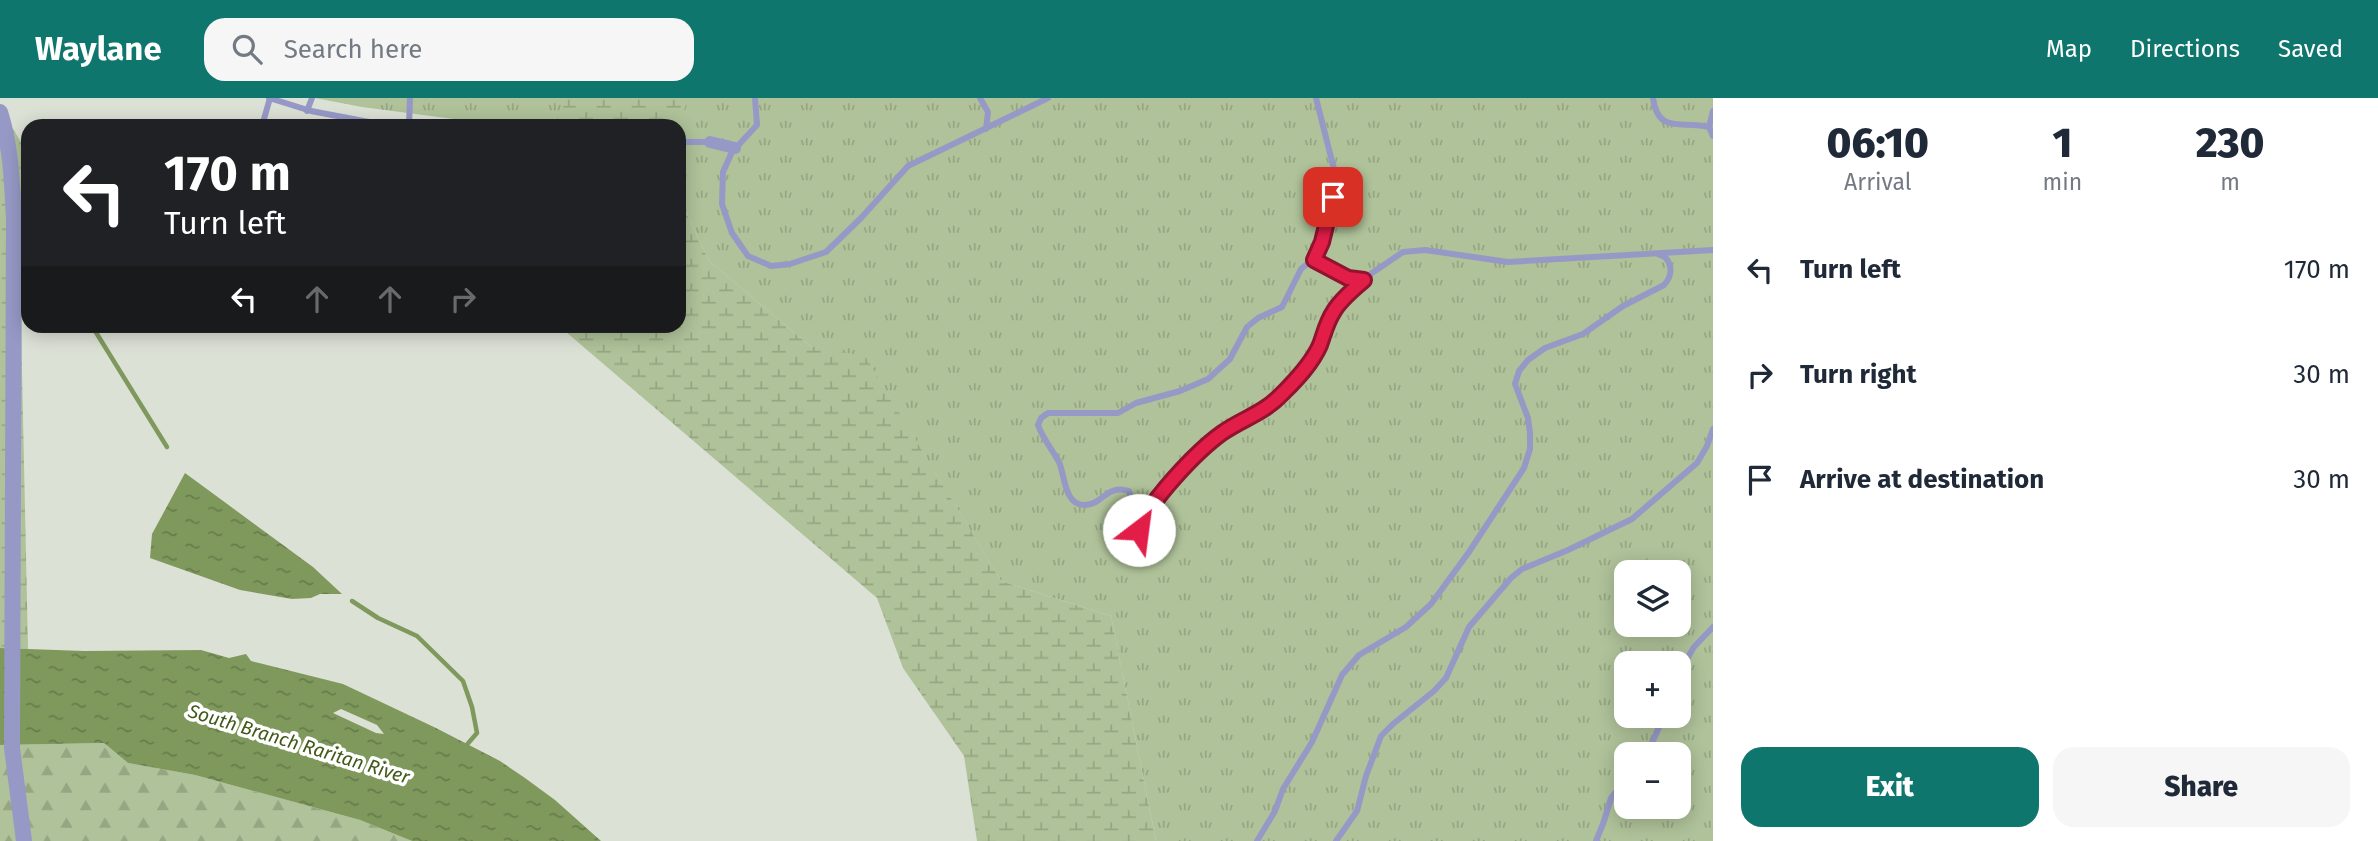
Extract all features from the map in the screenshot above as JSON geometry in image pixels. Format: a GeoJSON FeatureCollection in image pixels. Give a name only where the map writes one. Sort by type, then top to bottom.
{"type":"FeatureCollection","features":[{"type":"Feature","properties":{"kind":"street"},"geometry":{"type":"LineString","coordinates":[[0,112],[6,130],[11,165],[14,219],[12,748],[24,841]]}},
{"type":"Feature","properties":{"kind":"street"},"geometry":{"type":"LineString","coordinates":[[710,142],[735,148]]}},
{"type":"Feature","properties":{"kind":"lane"},"geometry":{"type":"LineString","coordinates":[[264,119],[270,98],[307,111],[351,119]]}},
{"type":"Feature","properties":{"kind":"lane"},"geometry":{"type":"LineString","coordinates":[[307,111],[312,98]]}},
{"type":"Feature","properties":{"kind":"lane"},"geometry":{"type":"LineString","coordinates":[[409,119],[410,98]]}},
{"type":"Feature","properties":{"kind":"lane"},"geometry":{"type":"LineString","coordinates":[[755,98],[757,125],[735,148],[723,172],[722,204],[732,233],[748,256],[771,266],[790,264],[825,252],[861,218],[908,166],[1048,98]]}},
{"type":"Feature","properties":{"kind":"lane"},"geometry":{"type":"LineString","coordinates":[[980,98],[988,112],[986,129]]}},
{"type":"Feature","properties":{"kind":"lane"},"geometry":{"type":"LineString","coordinates":[[1315,98],[1336,181],[1322,242],[1314,260],[1301,269],[1282,307],[1258,318],[1247,327],[1230,359],[1209,379],[1180,391],[1136,403],[1118,413],[1048,413],[1041,418],[1038,425],[1060,464],[1068,494],[1075,503],[1085,505],[1096,502],[1112,490],[1120,488],[1129,491],[1132,502],[1118,525],[1115,538],[1122,550],[1131,550],[1142,520],[1196,456],[1223,432],[1266,409],[1296,379],[1319,346],[1334,309],[1364,280],[1403,252],[1425,250],[1508,261],[1713,250]]}},
{"type":"Feature","properties":{"kind":"lane"},"geometry":{"type":"LineString","coordinates":[[1653,98],[1658,116],[1665,123],[1709,127]]}},
{"type":"Feature","properties":{"kind":"lane"},"geometry":{"type":"LineString","coordinates":[[1713,111],[1709,127],[1713,136]]}},
{"type":"Feature","properties":{"kind":"lane"},"geometry":{"type":"LineString","coordinates":[[686,142],[710,142]]}},
{"type":"Feature","properties":{"kind":"lane"},"geometry":{"type":"LineString","coordinates":[[1257,841],[1275,811],[1283,789],[1312,742],[1342,675],[1359,655],[1396,635],[1431,604],[1524,468],[1530,449],[1531,433],[1515,384],[1519,371],[1528,360],[1545,348],[1583,334],[1623,306],[1664,285],[1669,280],[1671,268],[1665,257],[1656,254]]}},
{"type":"Feature","properties":{"kind":"lane"},"geometry":{"type":"LineString","coordinates":[[1314,260],[1348,278],[1364,280]]}},
{"type":"Feature","properties":{"kind":"lane"},"geometry":{"type":"LineString","coordinates":[[1336,841],[1357,811],[1381,736],[1446,678],[1469,627],[1511,578],[1522,569],[1632,519],[1697,463],[1713,429]]}},
{"type":"Feature","properties":{"kind":"lane"},"geometry":{"type":"LineString","coordinates":[[1691,652],[1713,627]]}},
{"type":"Feature","properties":{"kind":"lane"},"geometry":{"type":"LineString","coordinates":[[1596,841],[1614,793]]}},
{"type":"Feature","properties":{"kind":"green space"},"geometry":{"type":"Polygon","coordinates":[[[315,98],[1713,98],[1713,841],[1156,841],[1111,616],[1001,581],[865,357],[810,346],[709,261],[686,212],[686,119],[454,119],[315,98]]]}},
{"type":"Feature","properties":{"kind":"green space"},"geometry":{"type":"Polygon","coordinates":[[[568,98],[688,98],[681,119],[557,119],[568,98]]]}},
{"type":"Feature","properties":{"kind":"green space"},"geometry":{"type":"Polygon","coordinates":[[[0,107],[21,142],[20,277],[28,649],[0,648],[0,107]]]}},
{"type":"Feature","properties":{"kind":"green space"},"geometry":{"type":"Polygon","coordinates":[[[686,212],[709,261],[810,346],[865,356],[1001,581],[1111,616],[1156,841],[977,841],[964,756],[903,668],[877,598],[567,333],[686,333],[686,212]]]}},
{"type":"Feature","properties":{"kind":"green space"},"geometry":{"type":"Polygon","coordinates":[[[104,743],[128,763],[195,775],[360,820],[412,841],[0,841],[0,745],[104,743]]]}},
{"type":"Feature","properties":{"kind":"water"},"geometry":{"type":"Polygon","coordinates":[[[185,473],[313,567],[342,594],[320,594],[311,598],[292,599],[240,590],[150,558],[152,534],[185,473]]]}},
{"type":"Feature","properties":{"kind":"water","name":"South Branch Raritan River"},"geometry":{"type":"Polygon","coordinates":[[[0,648],[84,651],[201,650],[229,658],[246,654],[251,661],[343,684],[500,761],[555,800],[601,841],[412,841],[360,820],[195,775],[128,763],[104,743],[0,745],[0,648]],[[341,709],[333,713],[376,733],[384,734],[377,725],[341,709]]]}},
{"type":"Feature","properties":{"kind":"waterway"},"geometry":{"type":"LineString","coordinates":[[96,333],[167,447]]}},
{"type":"Feature","properties":{"kind":"waterway"},"geometry":{"type":"LineString","coordinates":[[352,601],[378,618],[417,636],[463,681],[477,733],[464,748]]}},
{"type":"Feature","properties":{"kind":"route"},"geometry":{"type":"LineString","coordinates":[[1139,530],[1142,520],[1153,505],[1196,456],[1223,432],[1259,414],[1285,391],[1308,365],[1334,309],[1364,280],[1348,278],[1314,260],[1322,242],[1333,197]]}}]}
